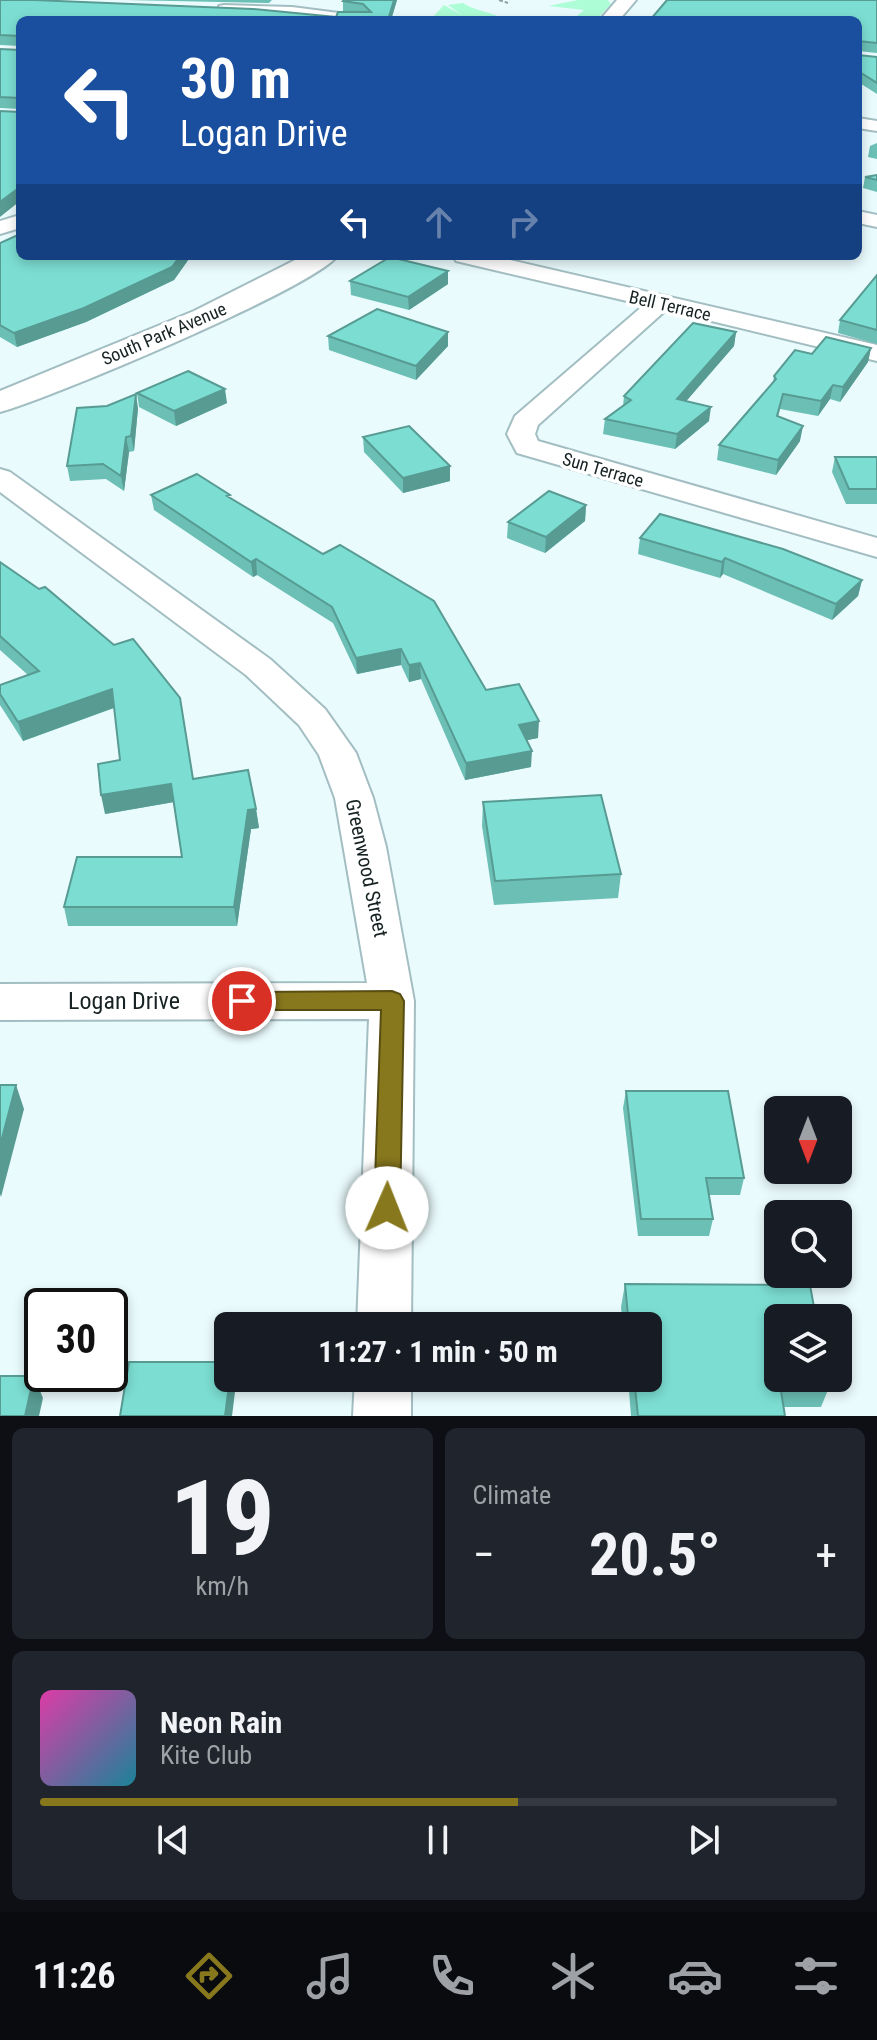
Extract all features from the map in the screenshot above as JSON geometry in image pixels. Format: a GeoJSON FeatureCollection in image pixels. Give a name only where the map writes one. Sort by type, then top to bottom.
{"type":"FeatureCollection","features":[{"type":"Feature","properties":{"kind":"street"},"geometry":{"type":"LineString","coordinates":[[613,16],[627,0]]}},
{"type":"Feature","properties":{"kind":"street"},"geometry":{"type":"LineString","coordinates":[[215,9],[296,6],[343,16]]}},
{"type":"Feature","properties":{"kind":"street","name":"South Park Avenue"},"geometry":{"type":"LineString","coordinates":[[0,402],[162,338],[263,291],[316,260]]}},
{"type":"Feature","properties":{"kind":"street","name":"Bell Terrace"},"geometry":{"type":"LineString","coordinates":[[480,260],[877,353]]}},
{"type":"Feature","properties":{"kind":"street","name":"Sun Terrace"},"geometry":{"type":"LineString","coordinates":[[659,304],[525,422],[521,434],[527,447],[877,548]]}},
{"type":"Feature","properties":{"kind":"street","name":"Greenwood Street"},"geometry":{"type":"LineString","coordinates":[[0,478],[258,667],[312,717],[337,753],[354,798],[392,1001],[384,1312]]}},
{"type":"Feature","properties":{"kind":"street","name":"Logan Drive"},"geometry":{"type":"LineString","coordinates":[[0,1002],[392,1001]]}},
{"type":"Feature","properties":{"kind":"street"},"geometry":{"type":"LineString","coordinates":[[382,1416],[383,1392]]}},
{"type":"Feature","properties":{"kind":"path"},"geometry":{"type":"LineString","coordinates":[[500,1],[508,3]]}},
{"type":"Feature","properties":{"kind":"green space"},"geometry":{"type":"Polygon","coordinates":[[[578,0],[608,0],[611,4],[600,16],[577,16],[584,10],[548,6],[578,0]]]}},
{"type":"Feature","properties":{"kind":"green space"},"geometry":{"type":"Polygon","coordinates":[[[463,3],[496,16],[434,16],[444,5],[462,15],[448,5],[463,3]]]}},
{"type":"Feature","properties":{"kind":"building"},"geometry":{"type":"Polygon","coordinates":[[[0,0],[253,9],[326,16],[16,16],[16,36],[0,35],[0,0]]]}},
{"type":"Feature","properties":{"kind":"building"},"geometry":{"type":"Polygon","coordinates":[[[344,0],[394,0],[389,16],[336,16],[338,12],[371,12],[363,4],[344,0]]]}},
{"type":"Feature","properties":{"kind":"building"},"geometry":{"type":"Polygon","coordinates":[[[667,0],[877,0],[877,43],[862,41],[862,16],[653,16],[667,0]]]}},
{"type":"Feature","properties":{"kind":"building"},"geometry":{"type":"Polygon","coordinates":[[[0,49],[16,50],[16,98],[0,97],[0,49]]]}},
{"type":"Feature","properties":{"kind":"building"},"geometry":{"type":"Polygon","coordinates":[[[862,55],[877,57],[877,83],[862,74],[862,55]]]}},
{"type":"Feature","properties":{"kind":"building"},"geometry":{"type":"Polygon","coordinates":[[[0,111],[16,112],[16,190],[0,202],[0,111]]]}},
{"type":"Feature","properties":{"kind":"building"},"geometry":{"type":"Polygon","coordinates":[[[16,236],[16,260],[177,260],[172,267],[84,308],[14,333],[0,325],[0,243],[16,236]]]}},
{"type":"Feature","properties":{"kind":"building"},"geometry":{"type":"Polygon","coordinates":[[[385,260],[402,260],[448,271],[408,297],[350,281],[385,260]]]}},
{"type":"Feature","properties":{"kind":"building"},"geometry":{"type":"Polygon","coordinates":[[[877,275],[877,330],[840,320],[877,275]]]}},
{"type":"Feature","properties":{"kind":"building"},"geometry":{"type":"Polygon","coordinates":[[[377,309],[448,332],[416,366],[328,336],[377,309]]]}},
{"type":"Feature","properties":{"kind":"building"},"geometry":{"type":"Polygon","coordinates":[[[693,323],[736,332],[677,399],[711,407],[677,434],[605,419],[631,400],[624,396],[693,323]]]}},
{"type":"Feature","properties":{"kind":"building"},"geometry":{"type":"Polygon","coordinates":[[[826,337],[871,348],[843,387],[833,385],[821,401],[783,394],[777,416],[803,426],[778,460],[719,445],[776,379],[774,376],[795,350],[812,354],[826,337]]]}},
{"type":"Feature","properties":{"kind":"building"},"geometry":{"type":"Polygon","coordinates":[[[188,371],[225,389],[174,411],[137,393],[188,371]]]}},
{"type":"Feature","properties":{"kind":"building"},"geometry":{"type":"Polygon","coordinates":[[[136,394],[131,436],[126,437],[121,476],[103,464],[67,466],[77,408],[107,406],[136,394]]]}},
{"type":"Feature","properties":{"kind":"building"},"geometry":{"type":"Polygon","coordinates":[[[409,426],[450,466],[403,478],[363,437],[409,426]]]}},
{"type":"Feature","properties":{"kind":"building"},"geometry":{"type":"Polygon","coordinates":[[[835,457],[877,457],[877,489],[849,489],[835,457]]]}},
{"type":"Feature","properties":{"kind":"building"},"geometry":{"type":"Polygon","coordinates":[[[197,474],[230,495],[227,496],[323,554],[340,545],[434,601],[486,690],[519,684],[539,721],[519,725],[532,751],[466,763],[420,663],[409,665],[401,649],[356,658],[332,607],[256,559],[251,562],[151,495],[197,474]]]}},
{"type":"Feature","properties":{"kind":"building"},"geometry":{"type":"Polygon","coordinates":[[[549,491],[586,505],[546,537],[508,522],[549,491]]]}},
{"type":"Feature","properties":{"kind":"building"},"geometry":{"type":"Polygon","coordinates":[[[660,514],[783,549],[862,580],[836,604],[725,558],[722,562],[640,538],[660,514]]]}},
{"type":"Feature","properties":{"kind":"building"},"geometry":{"type":"Polygon","coordinates":[[[0,562],[39,589],[45,587],[114,645],[133,639],[180,698],[193,779],[248,770],[256,809],[248,810],[234,907],[64,907],[77,857],[182,857],[171,784],[101,795],[98,764],[120,760],[112,689],[18,722],[0,694],[0,685],[39,671],[0,636],[0,562]]]}},
{"type":"Feature","properties":{"kind":"building"},"geometry":{"type":"Polygon","coordinates":[[[601,795],[621,874],[495,881],[483,802],[601,795]]]}},
{"type":"Feature","properties":{"kind":"building"},"geometry":{"type":"Polygon","coordinates":[[[0,1085],[16,1085],[0,1146],[0,1085]]]}},
{"type":"Feature","properties":{"kind":"building"},"geometry":{"type":"Polygon","coordinates":[[[626,1091],[728,1091],[744,1178],[706,1178],[713,1219],[641,1219],[626,1091]]]}},
{"type":"Feature","properties":{"kind":"building"},"geometry":{"type":"Polygon","coordinates":[[[625,1284],[811,1288],[813,1304],[764,1304],[764,1392],[781,1392],[785,1416],[638,1416],[635,1392],[662,1392],[662,1312],[628,1312],[625,1284]]]}},
{"type":"Feature","properties":{"kind":"building"},"geometry":{"type":"Polygon","coordinates":[[[129,1362],[214,1362],[214,1392],[228,1392],[225,1416],[120,1416],[124,1392],[128,1392],[129,1362]]]}},
{"type":"Feature","properties":{"kind":"building"},"geometry":{"type":"Polygon","coordinates":[[[0,1376],[24,1376],[24,1392],[30,1392],[25,1416],[0,1416],[0,1376]]]}},
{"type":"Feature","properties":{"kind":"route"},"geometry":{"type":"LineString","coordinates":[[242,1001],[392,1001],[387,1208]]}}]}
